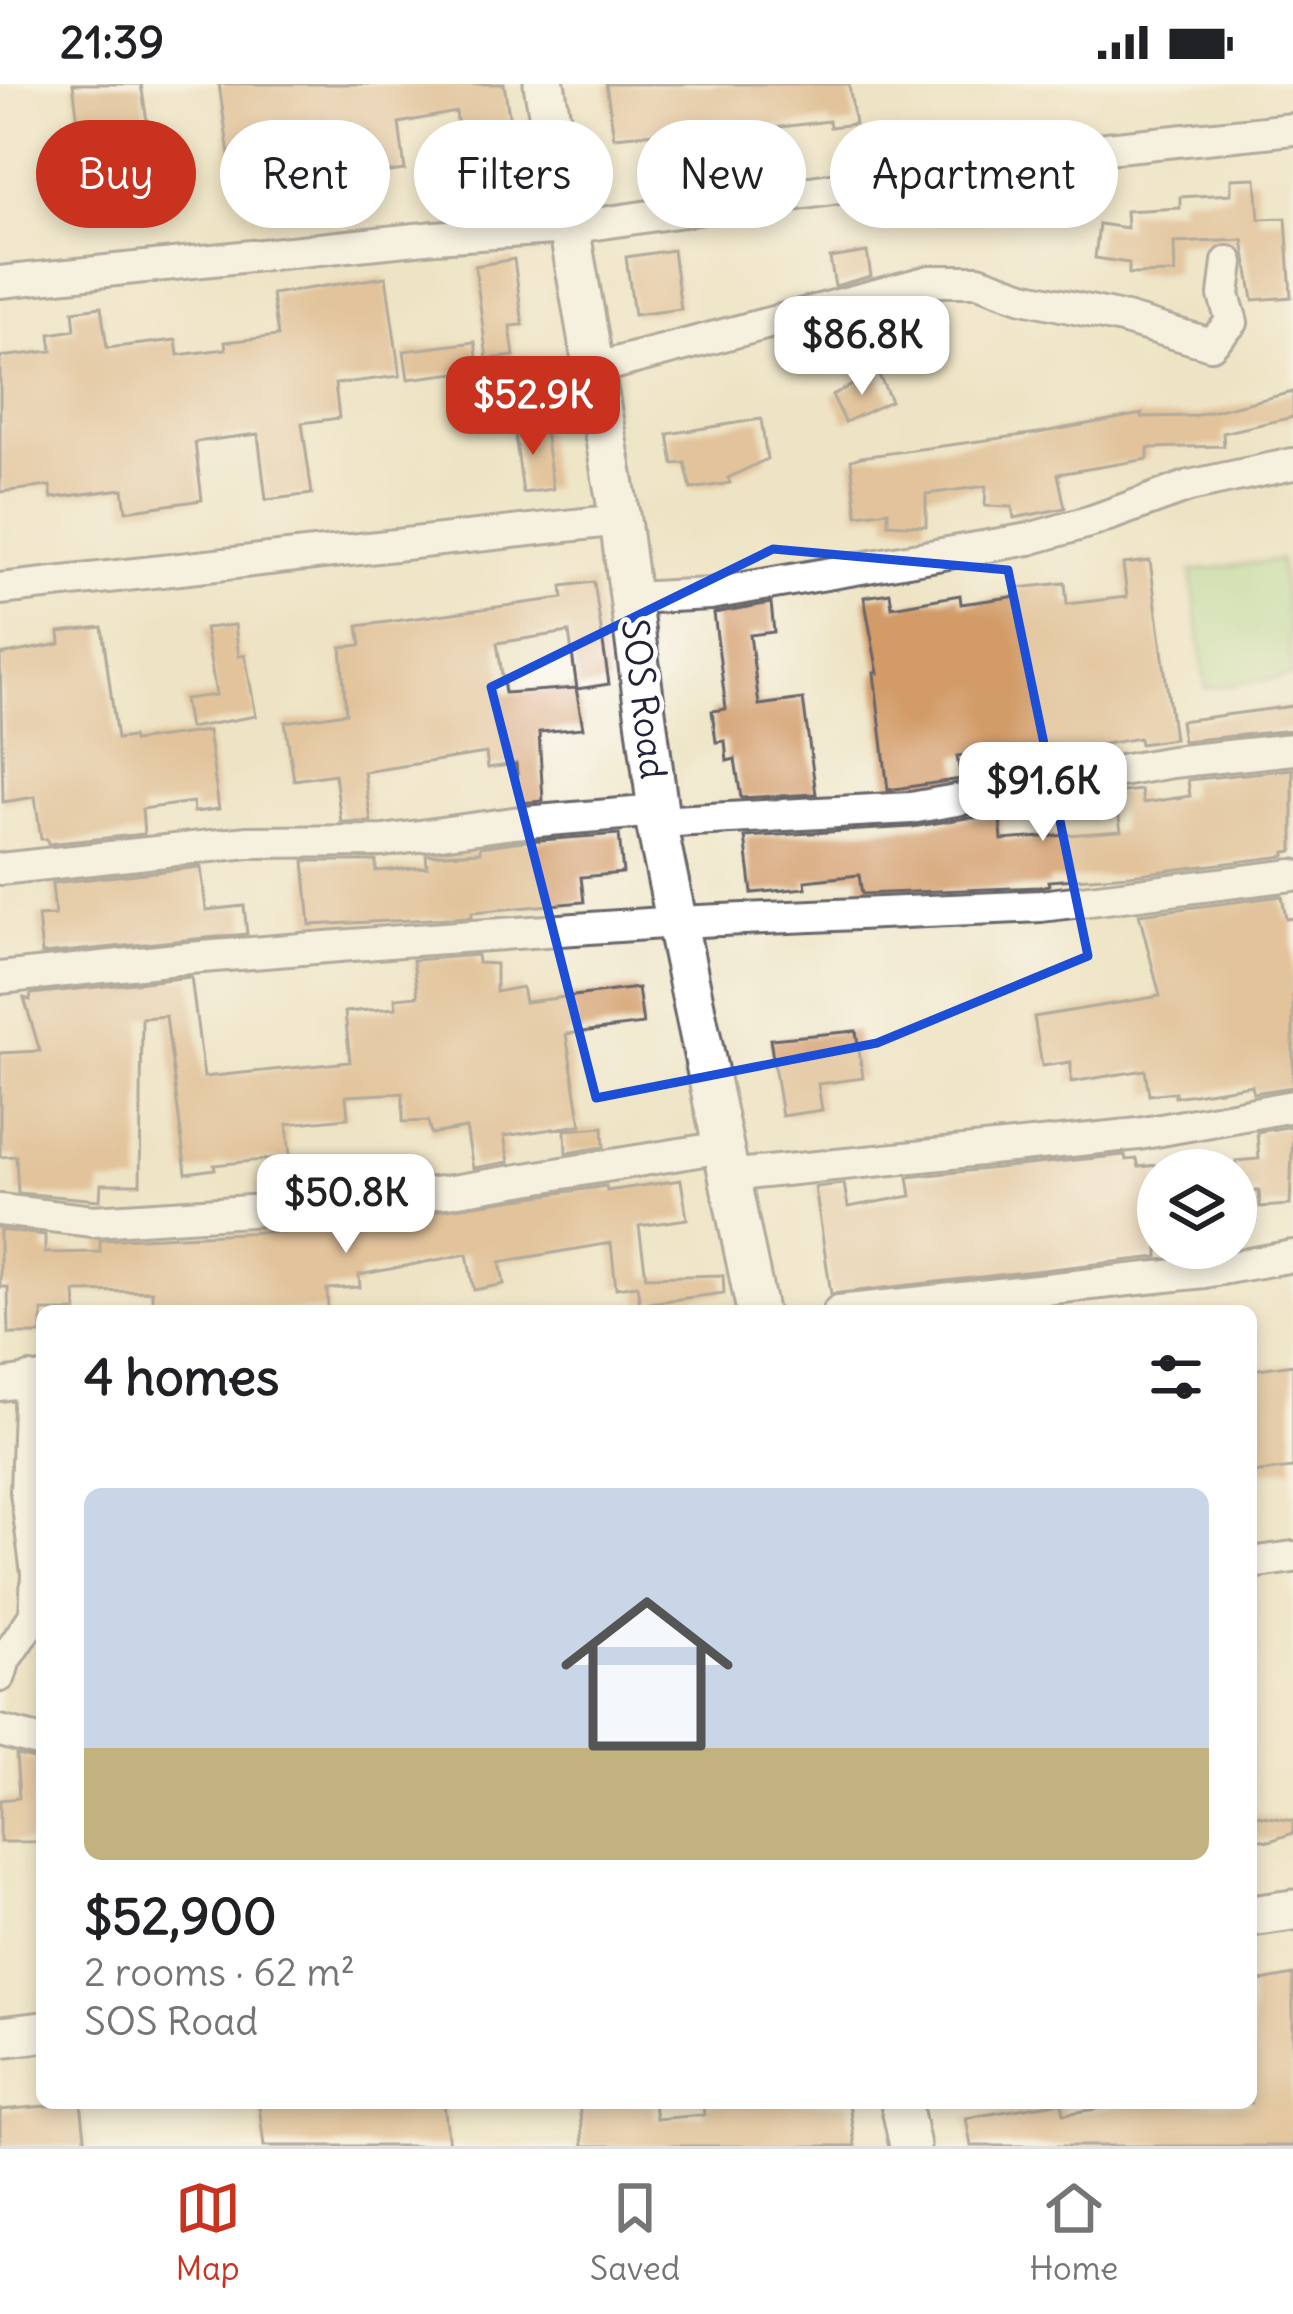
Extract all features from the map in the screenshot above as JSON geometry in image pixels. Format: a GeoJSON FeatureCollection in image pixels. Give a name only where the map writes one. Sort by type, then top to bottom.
{"type":"FeatureCollection","features":[{"type":"Feature","properties":{"kind":"street","name":"SOS Road"},"geometry":{"type":"LineString","coordinates":[[544,84],[550,120]]}},
{"type":"Feature","properties":{"kind":"street"},"geometry":{"type":"LineString","coordinates":[[613,221],[1107,148],[1293,129]]}},
{"type":"Feature","properties":{"kind":"street","name":"SOS Road"},"geometry":{"type":"LineString","coordinates":[[569,228],[632,598],[657,817],[756,1305]]}},
{"type":"Feature","properties":{"kind":"street"},"geometry":{"type":"LineString","coordinates":[[0,282],[436,237],[569,228]]}},
{"type":"Feature","properties":{"kind":"street"},"geometry":{"type":"LineString","coordinates":[[592,369],[930,281],[978,280],[1023,298],[1122,318],[1211,344],[1232,322],[1224,296],[1228,262]]}},
{"type":"Feature","properties":{"kind":"street"},"geometry":{"type":"LineString","coordinates":[[632,598],[710,594],[1029,538],[1209,481],[1293,464]]}},
{"type":"Feature","properties":{"kind":"street"},"geometry":{"type":"LineString","coordinates":[[0,589],[620,520]]}},
{"type":"Feature","properties":{"kind":"street"},"geometry":{"type":"LineString","coordinates":[[0,869],[248,842],[383,841],[513,823],[911,808],[1172,762],[1293,749]]}},
{"type":"Feature","properties":{"kind":"street"},"geometry":{"type":"LineString","coordinates":[[0,978],[177,959],[677,922],[1041,906],[1293,875]]}},
{"type":"Feature","properties":{"kind":"street"},"geometry":{"type":"LineString","coordinates":[[0,1210],[94,1221],[312,1207],[725,1162],[1139,1134],[1293,1106]]}},
{"type":"Feature","properties":{"kind":"street"},"geometry":{"type":"LineString","coordinates":[[894,1305],[1204,1272],[1293,1256]]}},
{"type":"Feature","properties":{"kind":"street"},"geometry":{"type":"LineString","coordinates":[[24,1381],[26,1492],[36,1566]]}},
{"type":"Feature","properties":{"kind":"street"},"geometry":{"type":"LineString","coordinates":[[1257,1562],[1293,1556]]}},
{"type":"Feature","properties":{"kind":"street"},"geometry":{"type":"LineString","coordinates":[[0,1676],[5,1659],[35,1615],[36,1594]]}},
{"type":"Feature","properties":{"kind":"street"},"geometry":{"type":"LineString","coordinates":[[0,1731],[36,1740]]}},
{"type":"Feature","properties":{"kind":"street"},"geometry":{"type":"LineString","coordinates":[[1257,1915],[1293,1910]]}},
{"type":"Feature","properties":{"kind":"street"},"geometry":{"type":"LineString","coordinates":[[0,2036],[36,2033]]}},
{"type":"Feature","properties":{"kind":"street"},"geometry":{"type":"LineString","coordinates":[[902,2109],[910,2146]]}},
{"type":"Feature","properties":{"kind":"highlighted area"},"geometry":{"type":"Polygon","coordinates":[[[773,549],[1008,570],[1088,956],[877,1043],[596,1098],[491,687],[773,549]]]}},
{"type":"Feature","properties":{"kind":"green space"},"geometry":{"type":"Polygon","coordinates":[[[1280,560],[1293,676],[1206,688],[1191,571],[1280,560]]]}},
{"type":"Feature","properties":{"kind":"building"},"geometry":{"type":"Polygon","coordinates":[[[73,84],[141,84],[147,120],[78,120],[73,84]]]}},
{"type":"Feature","properties":{"kind":"building"},"geometry":{"type":"Polygon","coordinates":[[[219,84],[504,84],[510,120],[457,120],[456,112],[399,123],[405,170],[390,172],[390,120],[224,120],[219,84]]]}},
{"type":"Feature","properties":{"kind":"building"},"geometry":{"type":"Polygon","coordinates":[[[606,84],[849,84],[854,120],[830,120],[830,127],[829,121],[806,124],[806,120],[637,120],[637,135],[614,137],[606,84]]]}},
{"type":"Feature","properties":{"kind":"building"},"geometry":{"type":"Polygon","coordinates":[[[1256,178],[1259,219],[1286,218],[1291,297],[1253,300],[1243,240],[1174,243],[1175,273],[1129,274],[1129,263],[1095,258],[1099,228],[1127,228],[1126,211],[1180,208],[1180,197],[1231,194],[1231,179],[1256,178]]]}},
{"type":"Feature","properties":{"kind":"building"},"geometry":{"type":"Polygon","coordinates":[[[673,250],[681,309],[634,315],[626,257],[673,250]]]}},
{"type":"Feature","properties":{"kind":"building"},"geometry":{"type":"Polygon","coordinates":[[[867,252],[871,276],[835,286],[830,258],[867,252]]]}},
{"type":"Feature","properties":{"kind":"building"},"geometry":{"type":"Polygon","coordinates":[[[514,259],[523,325],[510,326],[514,356],[487,359],[475,266],[514,259]]]}},
{"type":"Feature","properties":{"kind":"building"},"geometry":{"type":"Polygon","coordinates":[[[386,277],[400,376],[335,384],[339,418],[302,423],[312,494],[266,500],[258,434],[195,442],[202,500],[126,511],[123,489],[52,498],[50,486],[0,492],[0,357],[52,351],[50,334],[75,330],[73,311],[101,307],[107,348],[176,340],[178,355],[226,349],[225,342],[278,336],[272,294],[386,277]]]}},
{"type":"Feature","properties":{"kind":"building"},"geometry":{"type":"Polygon","coordinates":[[[475,342],[479,370],[408,379],[404,351],[475,342]]]}},
{"type":"Feature","properties":{"kind":"building"},"geometry":{"type":"Polygon","coordinates":[[[878,373],[891,401],[845,422],[832,395],[878,373]]]}},
{"type":"Feature","properties":{"kind":"building"},"geometry":{"type":"Polygon","coordinates":[[[1293,392],[1293,417],[1223,433],[1224,446],[1148,448],[1148,459],[1058,474],[1065,508],[1014,518],[1012,507],[985,506],[986,486],[926,494],[926,526],[888,524],[888,511],[857,515],[851,460],[861,457],[1142,414],[1194,416],[1293,392]]]}},
{"type":"Feature","properties":{"kind":"building"},"geometry":{"type":"Polygon","coordinates":[[[761,419],[767,459],[728,478],[730,483],[691,489],[685,463],[673,464],[668,434],[761,419]]]}},
{"type":"Feature","properties":{"kind":"building"},"geometry":{"type":"Polygon","coordinates":[[[544,424],[553,489],[523,493],[514,427],[544,424]]]}},
{"type":"Feature","properties":{"kind":"building"},"geometry":{"type":"Polygon","coordinates":[[[1150,561],[1174,739],[1140,744],[1139,738],[1014,760],[1012,748],[957,756],[961,779],[888,790],[874,673],[878,673],[864,597],[890,593],[892,607],[960,595],[961,604],[1018,596],[1017,588],[1065,583],[1067,604],[1127,597],[1123,564],[1150,561]]]}},
{"type":"Feature","properties":{"kind":"building"},"geometry":{"type":"Polygon","coordinates":[[[594,582],[609,684],[577,689],[569,632],[497,643],[505,693],[576,688],[583,728],[539,732],[543,801],[520,803],[516,764],[488,768],[486,753],[364,772],[371,822],[341,822],[335,774],[294,780],[285,722],[346,713],[341,647],[361,645],[358,626],[563,598],[562,586],[594,582]]]}},
{"type":"Feature","properties":{"kind":"building"},"geometry":{"type":"Polygon","coordinates":[[[771,603],[774,632],[750,635],[759,705],[803,699],[816,794],[741,798],[735,759],[727,761],[725,741],[716,742],[712,711],[726,709],[714,613],[771,603]]]}},
{"type":"Feature","properties":{"kind":"building"},"geometry":{"type":"Polygon","coordinates":[[[235,625],[256,716],[189,728],[184,699],[216,695],[205,628],[235,625]]]}},
{"type":"Feature","properties":{"kind":"building"},"geometry":{"type":"Polygon","coordinates":[[[102,627],[117,739],[208,731],[219,809],[194,812],[193,802],[142,809],[144,834],[48,844],[41,839],[35,797],[3,802],[0,655],[60,644],[59,632],[102,627]]]}},
{"type":"Feature","properties":{"kind":"building"},"geometry":{"type":"Polygon","coordinates":[[[1293,706],[1293,730],[1183,741],[1180,721],[1293,706]]]}},
{"type":"Feature","properties":{"kind":"building"},"geometry":{"type":"Polygon","coordinates":[[[1293,769],[1293,851],[1285,856],[1048,881],[1049,885],[1039,887],[862,894],[859,875],[805,881],[806,888],[752,893],[745,837],[1000,817],[1002,840],[1121,831],[1115,793],[1141,790],[1143,803],[1190,796],[1188,780],[1293,769]]]}},
{"type":"Feature","properties":{"kind":"building"},"geometry":{"type":"Polygon","coordinates":[[[619,834],[623,873],[581,877],[584,902],[472,912],[472,917],[310,925],[304,861],[376,861],[376,871],[427,867],[426,855],[619,834]]]}},
{"type":"Feature","properties":{"kind":"building"},"geometry":{"type":"Polygon","coordinates":[[[201,867],[206,910],[244,906],[247,934],[42,954],[38,916],[55,915],[52,883],[201,867]]]}},
{"type":"Feature","properties":{"kind":"building"},"geometry":{"type":"Polygon","coordinates":[[[1282,896],[1286,919],[1293,918],[1293,1087],[1253,1093],[1252,1085],[1175,1097],[1175,1092],[1149,1095],[1145,1070],[1071,1082],[1071,1062],[1042,1066],[1034,1017],[1160,996],[1139,914],[1282,896]]]}},
{"type":"Feature","properties":{"kind":"building"},"geometry":{"type":"Polygon","coordinates":[[[477,955],[478,963],[496,964],[496,992],[522,987],[525,1002],[638,988],[643,1024],[566,1034],[581,1125],[504,1136],[509,1162],[473,1168],[466,1128],[431,1134],[428,1121],[403,1122],[403,1093],[346,1096],[348,1118],[287,1124],[290,1157],[214,1165],[215,1169],[186,1173],[166,1016],[142,1018],[140,1184],[101,1184],[100,1200],[18,1193],[16,1156],[0,1157],[0,1053],[40,1051],[24,998],[30,1000],[31,994],[191,977],[204,1077],[350,1062],[345,1012],[396,1008],[395,998],[418,996],[413,960],[477,955]]]}},
{"type":"Feature","properties":{"kind":"building"},"geometry":{"type":"Polygon","coordinates":[[[856,1031],[863,1078],[818,1084],[822,1110],[782,1116],[770,1039],[856,1031]]]}},
{"type":"Feature","properties":{"kind":"building"},"geometry":{"type":"Polygon","coordinates":[[[1293,1126],[1290,1205],[1260,1207],[1257,1132],[1293,1126]]]}},
{"type":"Feature","properties":{"kind":"building"},"geometry":{"type":"Polygon","coordinates":[[[603,1127],[604,1147],[566,1153],[565,1130],[603,1127]]]}},
{"type":"Feature","properties":{"kind":"building"},"geometry":{"type":"Polygon","coordinates":[[[1125,1155],[1126,1160],[1137,1159],[1137,1259],[831,1294],[815,1187],[844,1184],[848,1207],[911,1196],[908,1177],[1125,1155]]]}},
{"type":"Feature","properties":{"kind":"building"},"geometry":{"type":"Polygon","coordinates":[[[681,1180],[687,1219],[639,1226],[646,1277],[723,1275],[724,1293],[640,1304],[637,1285],[616,1288],[611,1243],[500,1262],[504,1284],[474,1290],[467,1254],[359,1275],[360,1287],[327,1289],[328,1305],[152,1305],[152,1291],[75,1292],[76,1305],[36,1305],[36,1334],[9,1334],[8,1287],[0,1287],[0,1230],[45,1235],[45,1253],[100,1252],[100,1240],[388,1226],[386,1218],[606,1186],[607,1191],[681,1180]]]}},
{"type":"Feature","properties":{"kind":"building"},"geometry":{"type":"Polygon","coordinates":[[[1293,1364],[1293,1468],[1257,1472],[1257,1369],[1293,1364]]]}},
{"type":"Feature","properties":{"kind":"building"},"geometry":{"type":"Polygon","coordinates":[[[16,1755],[36,1760],[36,1842],[0,1842],[0,1800],[19,1798],[16,1755]]]}},
{"type":"Feature","properties":{"kind":"building"},"geometry":{"type":"Polygon","coordinates":[[[1257,1815],[1293,1821],[1293,1833],[1270,1841],[1257,1839],[1257,1815]]]}},
{"type":"Feature","properties":{"kind":"building"},"geometry":{"type":"Polygon","coordinates":[[[1293,1975],[1293,2146],[971,2146],[966,2118],[1020,2109],[1063,2109],[1064,2114],[1097,2109],[1257,2109],[1257,1982],[1293,1975]]]}},
{"type":"Feature","properties":{"kind":"building"},"geometry":{"type":"Polygon","coordinates":[[[82,2109],[86,2146],[0,2146],[0,2110],[82,2109]]]}},
{"type":"Feature","properties":{"kind":"building"},"geometry":{"type":"Polygon","coordinates":[[[259,2109],[445,2109],[449,2146],[264,2146],[259,2109]]]}},
{"type":"Feature","properties":{"kind":"building"},"geometry":{"type":"Polygon","coordinates":[[[580,2109],[655,2109],[656,2119],[704,2115],[704,2109],[850,2109],[855,2146],[583,2146],[580,2109]]]}}]}
